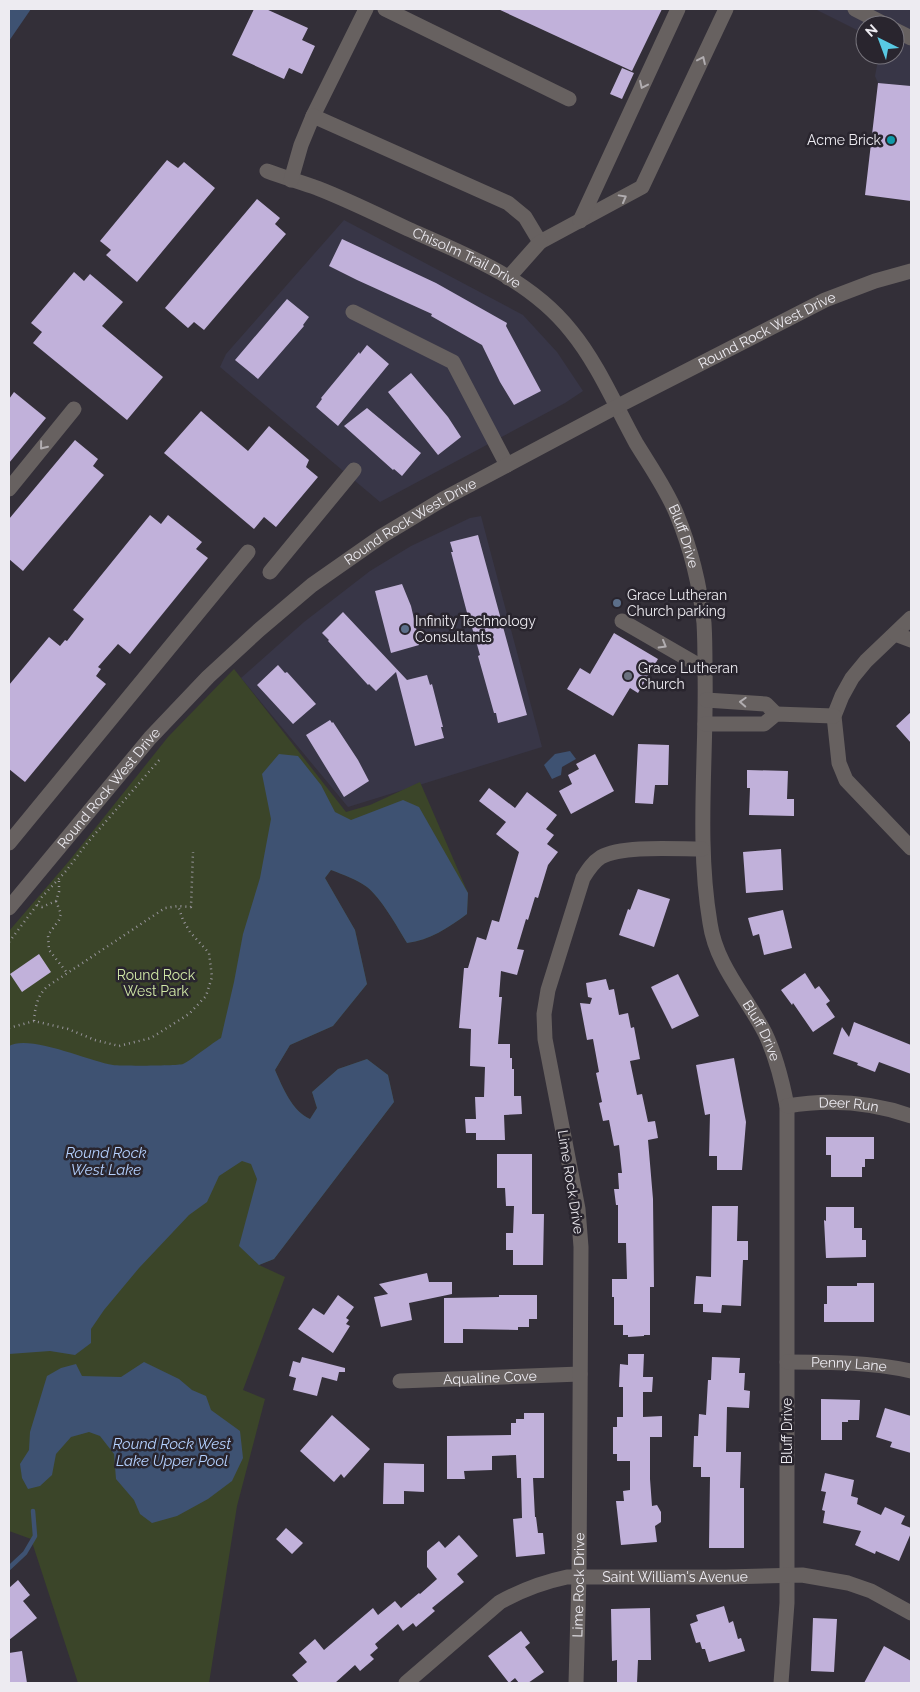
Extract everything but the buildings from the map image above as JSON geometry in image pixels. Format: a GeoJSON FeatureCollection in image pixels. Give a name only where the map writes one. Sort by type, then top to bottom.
{"type":"FeatureCollection","features":[{"type":"Feature","properties":{"kind":"street"},"geometry":{"type":"LineString","coordinates":[[292,180],[301,145],[312,116],[366,9]]}},
{"type":"Feature","properties":{"kind":"street"},"geometry":{"type":"LineString","coordinates":[[385,9],[569,100]]}},
{"type":"Feature","properties":{"kind":"street"},"geometry":{"type":"LineString","coordinates":[[580,221],[678,9]]}},
{"type":"Feature","properties":{"kind":"street"},"geometry":{"type":"LineString","coordinates":[[508,278],[540,242],[642,187],[726,9]]}},
{"type":"Feature","properties":{"kind":"street"},"geometry":{"type":"LineString","coordinates":[[855,9],[867,15]]}},
{"type":"Feature","properties":{"kind":"street"},"geometry":{"type":"LineString","coordinates":[[312,116],[508,203],[525,217],[540,242]]}},
{"type":"Feature","properties":{"kind":"street","name":"Chisolm Trail Drive"},"geometry":{"type":"LineString","coordinates":[[267,171],[315,187],[484,263],[508,278],[542,302],[571,330],[597,369],[616,407]]}},
{"type":"Feature","properties":{"kind":"street","name":"Round Rock West Drive"},"geometry":{"type":"LineString","coordinates":[[9,908],[150,738],[208,677],[312,585],[382,536],[445,498],[616,407],[825,300],[875,281],[911,271]]}},
{"type":"Feature","properties":{"kind":"street"},"geometry":{"type":"LineString","coordinates":[[353,312],[453,362],[507,465]]}},
{"type":"Feature","properties":{"kind":"street","name":"Bluff Drive"},"geometry":{"type":"LineString","coordinates":[[616,407],[676,512],[692,560],[704,624],[706,700],[702,848],[709,919],[717,950],[727,971],[767,1039],[774,1055],[782,1080],[787,1106],[787,1603],[781,1683]]}},
{"type":"Feature","properties":{"kind":"street"},"geometry":{"type":"LineString","coordinates":[[9,489],[74,408]]}},
{"type":"Feature","properties":{"kind":"street"},"geometry":{"type":"LineString","coordinates":[[270,572],[354,470]]}},
{"type":"Feature","properties":{"kind":"street"},"geometry":{"type":"LineString","coordinates":[[9,843],[248,552]]}},
{"type":"Feature","properties":{"kind":"street"},"geometry":{"type":"LineString","coordinates":[[911,618],[866,661],[852,678],[834,716],[839,763],[846,780],[911,848]]}},
{"type":"Feature","properties":{"kind":"street"},"geometry":{"type":"LineString","coordinates":[[622,620],[705,669]]}},
{"type":"Feature","properties":{"kind":"street"},"geometry":{"type":"LineString","coordinates":[[894,634],[911,640]]}},
{"type":"Feature","properties":{"kind":"street"},"geometry":{"type":"LineString","coordinates":[[706,700],[766,704],[776,714]]}},
{"type":"Feature","properties":{"kind":"street"},"geometry":{"type":"LineString","coordinates":[[705,724],[764,724],[776,714],[834,716]]}},
{"type":"Feature","properties":{"kind":"street","name":"Lime Rock Drive"},"geometry":{"type":"LineString","coordinates":[[576,1683],[579,1576],[581,1247],[578,1209],[545,1039],[544,1014],[548,990],[583,878],[590,867],[599,858],[621,850],[702,848]]}},
{"type":"Feature","properties":{"kind":"street","name":"Deer Run"},"geometry":{"type":"LineString","coordinates":[[787,1106],[811,1102],[847,1102],[870,1105],[911,1116]]}},
{"type":"Feature","properties":{"kind":"street","name":"Penny Lane"},"geometry":{"type":"LineString","coordinates":[[787,1362],[828,1362],[889,1366],[911,1371]]}},
{"type":"Feature","properties":{"kind":"street","name":"Aqualine Cove"},"geometry":{"type":"LineString","coordinates":[[400,1381],[580,1374]]}},
{"type":"Feature","properties":{"kind":"street","name":"Saint William's Avenue"},"geometry":{"type":"LineString","coordinates":[[406,1683],[500,1602],[516,1593],[545,1582],[579,1576],[802,1575],[848,1583],[871,1591],[911,1613]]}},
{"type":"Feature","properties":{"kind":"path"},"geometry":{"type":"LineString","coordinates":[[9,942],[42,896],[59,879],[88,842],[161,758]]}},
{"type":"Feature","properties":{"kind":"path"},"geometry":{"type":"LineString","coordinates":[[34,1021],[38,1000],[43,990],[165,908],[191,907],[193,852]]}},
{"type":"Feature","properties":{"kind":"path"},"geometry":{"type":"LineString","coordinates":[[59,879],[59,892],[56,901],[61,914],[60,920],[48,935],[49,950],[68,974]]}},
{"type":"Feature","properties":{"kind":"path"},"geometry":{"type":"LineString","coordinates":[[37,905],[42,906],[56,901]]}},
{"type":"Feature","properties":{"kind":"path"},"geometry":{"type":"LineString","coordinates":[[9,1028],[34,1021],[68,1029],[95,1040],[119,1046],[151,1038],[189,1014],[206,996],[212,977],[208,953],[190,932],[178,906]]}},
{"type":"Feature","properties":{"kind":"shaded area"},"geometry":{"type":"Polygon","coordinates":[[[815,9],[911,9],[911,86],[878,83],[875,76],[877,65],[905,65],[905,15],[855,15],[855,29],[815,9]]]}},
{"type":"Feature","properties":{"kind":"shaded area"},"geometry":{"type":"Polygon","coordinates":[[[344,220],[523,315],[557,352],[583,391],[565,403],[380,502],[220,367],[226,354],[344,220]]]}},
{"type":"Feature","properties":{"kind":"shaded area"},"geometry":{"type":"Polygon","coordinates":[[[481,516],[542,747],[348,807],[241,678],[304,622],[370,571],[411,546],[470,518],[481,516]]]}},
{"type":"Feature","properties":{"kind":"green space","name":"Round Rock West Park"},"geometry":{"type":"Polygon","coordinates":[[[234,669],[346,812],[370,805],[420,782],[468,893],[467,914],[438,933],[407,943],[383,906],[367,887],[354,879],[331,870],[325,878],[355,930],[367,984],[333,1026],[290,1045],[275,1070],[293,1105],[310,1119],[317,1108],[312,1092],[338,1069],[367,1059],[388,1075],[394,1102],[274,1259],[259,1265],[285,1277],[243,1390],[265,1399],[237,1506],[209,1683],[78,1683],[31,1539],[9,1531],[9,931],[69,861],[168,737],[234,669]]]}},
{"type":"Feature","properties":{"kind":"water"},"geometry":{"type":"Polygon","coordinates":[[[9,9],[31,9],[9,41],[9,9]]]}},
{"type":"Feature","properties":{"kind":"water"},"geometry":{"type":"Polygon","coordinates":[[[570,751],[576,759],[562,767],[561,775],[552,779],[544,765],[555,754],[570,751]]]}},
{"type":"Feature","properties":{"kind":"water","name":"Round Rock West Lake"},"geometry":{"type":"Polygon","coordinates":[[[279,754],[298,756],[321,785],[335,812],[351,820],[403,800],[419,807],[468,893],[467,914],[438,933],[407,943],[383,906],[367,887],[354,879],[331,870],[325,878],[355,930],[367,984],[333,1026],[290,1045],[275,1070],[293,1105],[310,1119],[317,1108],[312,1092],[338,1069],[367,1059],[388,1075],[394,1102],[274,1259],[259,1265],[239,1246],[257,1179],[251,1164],[242,1161],[219,1176],[207,1202],[189,1215],[139,1268],[104,1310],[91,1329],[91,1343],[75,1355],[50,1351],[9,1354],[9,1046],[18,1043],[30,1043],[113,1065],[171,1065],[183,1064],[221,1038],[243,934],[260,878],[271,819],[262,774],[279,754]]]}},
{"type":"Feature","properties":{"kind":"water","name":"Round Rock West Lake Upper Pool"},"geometry":{"type":"Polygon","coordinates":[[[144,1362],[179,1379],[192,1390],[206,1396],[211,1410],[240,1431],[243,1458],[232,1481],[208,1499],[177,1516],[152,1523],[140,1514],[134,1500],[116,1479],[114,1454],[100,1436],[89,1432],[71,1437],[56,1454],[52,1475],[40,1486],[28,1489],[22,1478],[20,1464],[29,1450],[30,1432],[47,1376],[61,1368],[76,1364],[82,1376],[121,1377],[144,1362]]]}},
{"type":"Feature","properties":{"kind":"waterway"},"geometry":{"type":"LineString","coordinates":[[9,1568],[25,1553],[35,1536],[33,1511]]}},
{"type":"Feature","properties":{"kind":"place","name":"Acme Brick"},"geometry":{"type":"Point","coordinates":[891,140]}},
{"type":"Feature","properties":{"kind":"place","name":"Grace Lutheran Church parking"},"geometry":{"type":"Point","coordinates":[617,603]}},
{"type":"Feature","properties":{"kind":"place","name":"Infinity Technology Consultants"},"geometry":{"type":"Point","coordinates":[405,629]}},
{"type":"Feature","properties":{"kind":"place","name":"Grace Lutheran Church"},"geometry":{"type":"Point","coordinates":[628,676]}}]}
